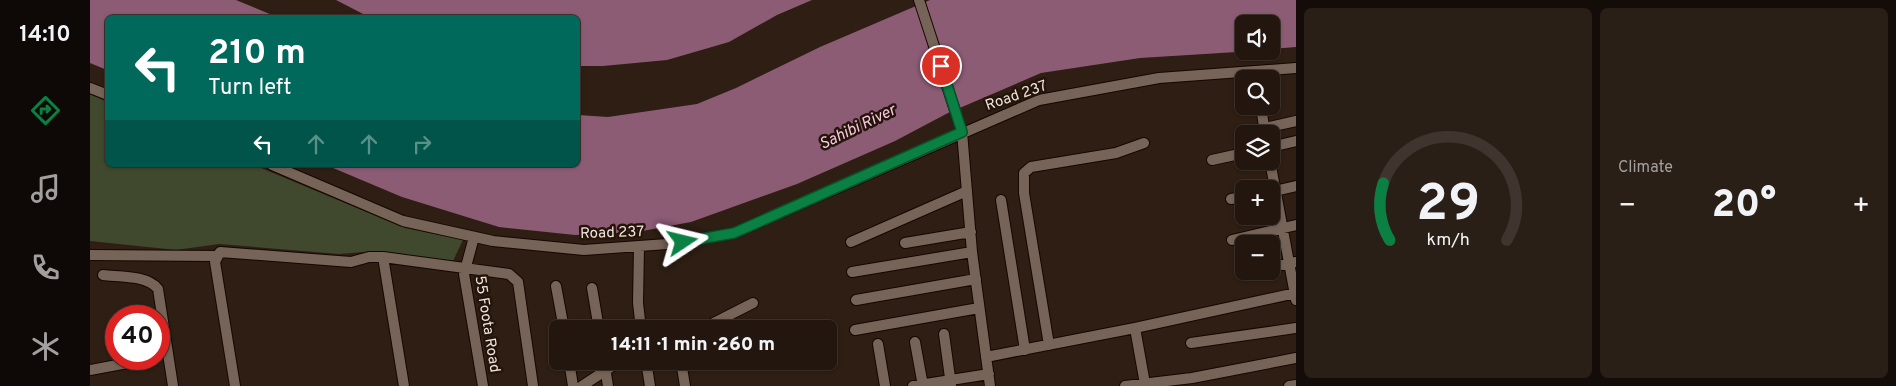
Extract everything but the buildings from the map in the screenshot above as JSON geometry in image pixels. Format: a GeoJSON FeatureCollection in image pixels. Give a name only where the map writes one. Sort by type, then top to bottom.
{"type":"FeatureCollection","features":[{"type":"Feature","properties":{"kind":"street"},"geometry":{"type":"LineString","coordinates":[[919,0],[962,132],[972,252],[990,386]]}},
{"type":"Feature","properties":{"kind":"street","name":"Road 237"},"geometry":{"type":"LineString","coordinates":[[1280,71],[1296,68]]}},
{"type":"Feature","properties":{"kind":"street","name":"Road 237"},"geometry":{"type":"LineString","coordinates":[[277,167],[403,221],[493,242],[584,250],[639,247],[734,233],[1038,100],[1159,78],[1235,76]]}},
{"type":"Feature","properties":{"kind":"street"},"geometry":{"type":"LineString","coordinates":[[90,88],[105,94]]}},
{"type":"Feature","properties":{"kind":"street"},"geometry":{"type":"LineString","coordinates":[[1280,126],[1296,121]]}},
{"type":"Feature","properties":{"kind":"street"},"geometry":{"type":"LineString","coordinates":[[1280,145],[1296,141]]}},
{"type":"Feature","properties":{"kind":"street"},"geometry":{"type":"LineString","coordinates":[[1049,346],[1024,192],[1024,173],[1031,168],[1116,153],[1144,143]]}},
{"type":"Feature","properties":{"kind":"street"},"geometry":{"type":"LineString","coordinates":[[1212,160],[1235,155]]}},
{"type":"Feature","properties":{"kind":"street"},"geometry":{"type":"LineString","coordinates":[[1280,189],[1296,186]]}},
{"type":"Feature","properties":{"kind":"street"},"geometry":{"type":"LineString","coordinates":[[851,242],[967,191]]}},
{"type":"Feature","properties":{"kind":"street"},"geometry":{"type":"LineString","coordinates":[[1230,199],[1235,198]]}},
{"type":"Feature","properties":{"kind":"street"},"geometry":{"type":"LineString","coordinates":[[1001,200],[1025,350]]}},
{"type":"Feature","properties":{"kind":"street"},"geometry":{"type":"LineString","coordinates":[[986,357],[1049,346],[1296,295],[1292,262],[1280,221]]}},
{"type":"Feature","properties":{"kind":"street"},"geometry":{"type":"LineString","coordinates":[[1232,240],[1296,225]]}},
{"type":"Feature","properties":{"kind":"street"},"geometry":{"type":"LineString","coordinates":[[905,243],[971,232]]}},
{"type":"Feature","properties":{"kind":"street","name":"55 Foota Road"},"geometry":{"type":"LineString","coordinates":[[474,237],[465,269],[483,386]]}},
{"type":"Feature","properties":{"kind":"street"},"geometry":{"type":"LineString","coordinates":[[639,247],[638,303],[640,320]]}},
{"type":"Feature","properties":{"kind":"street"},"geometry":{"type":"LineString","coordinates":[[235,386],[215,262],[216,256],[220,252],[351,262],[369,257],[383,257],[509,274],[518,282],[534,386]]}},
{"type":"Feature","properties":{"kind":"street"},"geometry":{"type":"LineString","coordinates":[[852,272],[972,252]]}},
{"type":"Feature","properties":{"kind":"street"},"geometry":{"type":"LineString","coordinates":[[90,255],[216,256]]}},
{"type":"Feature","properties":{"kind":"street"},"geometry":{"type":"LineString","coordinates":[[383,257],[404,386]]}},
{"type":"Feature","properties":{"kind":"street"},"geometry":{"type":"LineString","coordinates":[[102,275],[153,283],[158,289],[159,305]]}},
{"type":"Feature","properties":{"kind":"street"},"geometry":{"type":"LineString","coordinates":[[856,300],[976,279]]}},
{"type":"Feature","properties":{"kind":"street"},"geometry":{"type":"LineString","coordinates":[[556,286],[562,320]]}},
{"type":"Feature","properties":{"kind":"street"},"geometry":{"type":"LineString","coordinates":[[592,288],[597,320]]}},
{"type":"Feature","properties":{"kind":"street"},"geometry":{"type":"LineString","coordinates":[[720,320],[753,303]]}},
{"type":"Feature","properties":{"kind":"street"},"geometry":{"type":"LineString","coordinates":[[855,330],[979,308]]}},
{"type":"Feature","properties":{"kind":"street"},"geometry":{"type":"LineString","coordinates":[[1135,328],[1145,384]]}},
{"type":"Feature","properties":{"kind":"street"},"geometry":{"type":"LineString","coordinates":[[1191,343],[1296,328]]}},
{"type":"Feature","properties":{"kind":"street"},"geometry":{"type":"LineString","coordinates":[[944,334],[951,383]]}},
{"type":"Feature","properties":{"kind":"street"},"geometry":{"type":"LineString","coordinates":[[915,342],[919,386],[951,383],[989,374]]}},
{"type":"Feature","properties":{"kind":"street"},"geometry":{"type":"LineString","coordinates":[[878,344],[885,386]]}},
{"type":"Feature","properties":{"kind":"street"},"geometry":{"type":"LineString","coordinates":[[1125,386],[1193,382],[1296,358]]}},
{"type":"Feature","properties":{"kind":"street"},"geometry":{"type":"LineString","coordinates":[[90,370],[105,367]]}},
{"type":"Feature","properties":{"kind":"street"},"geometry":{"type":"LineString","coordinates":[[168,370],[173,386]]}},
{"type":"Feature","properties":{"kind":"street"},"geometry":{"type":"LineString","coordinates":[[570,370],[573,386]]}},
{"type":"Feature","properties":{"kind":"street"},"geometry":{"type":"LineString","coordinates":[[582,386],[600,370]]}},
{"type":"Feature","properties":{"kind":"street"},"geometry":{"type":"LineString","coordinates":[[606,370],[608,386]]}},
{"type":"Feature","properties":{"kind":"street"},"geometry":{"type":"LineString","coordinates":[[647,370],[650,386]]}},
{"type":"Feature","properties":{"kind":"street"},"geometry":{"type":"LineString","coordinates":[[682,370],[685,386]]}},
{"type":"Feature","properties":{"kind":"street"},"geometry":{"type":"LineString","coordinates":[[1289,386],[1296,385]]}},
{"type":"Feature","properties":{"kind":"green space"},"geometry":{"type":"Polygon","coordinates":[[[90,94],[105,101],[105,167],[259,167],[405,228],[463,240],[453,261],[376,251],[339,254],[219,244],[176,250],[90,241],[90,94]]]}},
{"type":"Feature","properties":{"kind":"water"},"geometry":{"type":"Polygon","coordinates":[[[90,0],[236,0],[272,15],[105,15],[105,69],[90,63],[90,0]]]}},
{"type":"Feature","properties":{"kind":"water"},"geometry":{"type":"Polygon","coordinates":[[[336,0],[812,0],[777,15],[729,42],[667,60],[603,66],[580,66],[580,15],[365,15],[336,0]]]}},
{"type":"Feature","properties":{"kind":"water","name":"Sahibi River"},"geometry":{"type":"Polygon","coordinates":[[[930,0],[1296,0],[1296,47],[1280,48],[1280,15],[1235,15],[1235,52],[1140,58],[1041,73],[948,113],[895,141],[797,184],[691,222],[637,232],[575,235],[499,227],[402,197],[331,167],[580,167],[580,115],[608,117],[697,104],[736,88],[820,47],[930,0]]]}},
{"type":"Feature","properties":{"kind":"route"},"geometry":{"type":"LineString","coordinates":[[683,242],[734,233],[962,132],[941,66]]}}]}
